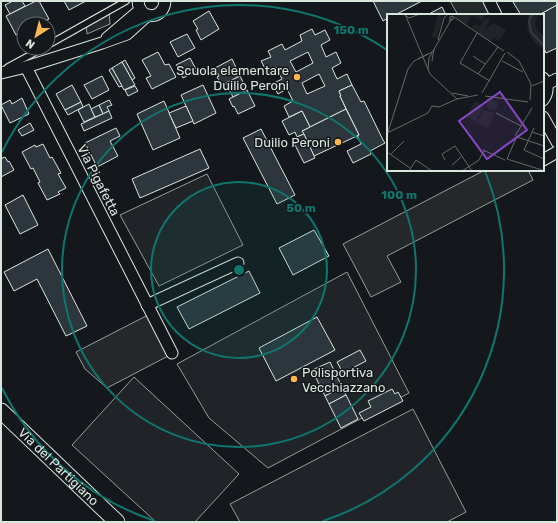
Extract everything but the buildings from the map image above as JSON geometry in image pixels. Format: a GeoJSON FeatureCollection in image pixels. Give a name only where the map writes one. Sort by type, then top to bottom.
{"type":"FeatureCollection","features":[{"type":"Feature","properties":{"kind":"main road","name":"Via del Partigiano"},"geometry":{"type":"LineString","coordinates":[[1,411],[116,522]]}},
{"type":"Feature","properties":{"kind":"street"},"geometry":{"type":"LineString","coordinates":[[1,73],[26,67],[102,43],[142,9],[153,16],[162,12],[166,1]]}},
{"type":"Feature","properties":{"kind":"street"},"geometry":{"type":"LineString","coordinates":[[489,1],[496,14]]}},
{"type":"Feature","properties":{"kind":"street","name":"Via Pigafetta"},"geometry":{"type":"LineString","coordinates":[[26,67],[172,354]]}},
{"type":"Feature","properties":{"kind":"street"},"geometry":{"type":"LineString","coordinates":[[544,98],[547,89],[545,81],[557,79]]}},
{"type":"Feature","properties":{"kind":"street"},"geometry":{"type":"LineString","coordinates":[[544,119],[557,142]]}},
{"type":"Feature","properties":{"kind":"street"},"geometry":{"type":"LineString","coordinates":[[544,159],[557,152]]}},
{"type":"Feature","properties":{"kind":"street"},"geometry":{"type":"LineString","coordinates":[[148,305],[238,263]]}},
{"type":"Feature","properties":{"kind":"lane"},"geometry":{"type":"LineString","coordinates":[[56,40],[126,1]]}},
{"type":"Feature","properties":{"kind":"lane"},"geometry":{"type":"LineString","coordinates":[[1,69],[13,65],[29,56]]}},
{"type":"Feature","properties":{"kind":"shaded area"},"geometry":{"type":"Polygon","coordinates":[[[450,1],[489,1],[496,14],[457,14],[450,1]]]}},
{"type":"Feature","properties":{"kind":"shaded area"},"geometry":{"type":"Polygon","coordinates":[[[109,11],[110,24],[87,34],[86,24],[109,11]]]}},
{"type":"Feature","properties":{"kind":"shaded area"},"geometry":{"type":"Polygon","coordinates":[[[483,171],[528,171],[533,180],[387,256],[401,282],[371,297],[343,244],[483,171]]]}},
{"type":"Feature","properties":{"kind":"shaded area"},"geometry":{"type":"Polygon","coordinates":[[[207,174],[243,245],[159,286],[120,215],[207,174]]]}},
{"type":"Feature","properties":{"kind":"shaded area","name":"Polisportiva Vecchiazzano"},"geometry":{"type":"Polygon","coordinates":[[[347,272],[409,393],[268,468],[209,418],[177,364],[347,272]]]}},
{"type":"Feature","properties":{"kind":"shaded area"},"geometry":{"type":"Polygon","coordinates":[[[148,315],[170,355],[107,388],[85,369],[76,352],[148,315]]]}},
{"type":"Feature","properties":{"kind":"shaded area"},"geometry":{"type":"Polygon","coordinates":[[[134,377],[239,474],[195,522],[156,522],[72,445],[134,377]]]}},
{"type":"Feature","properties":{"kind":"shaded area"},"geometry":{"type":"Polygon","coordinates":[[[413,409],[466,512],[447,522],[240,522],[230,504],[413,409]]]}},
{"type":"Feature","properties":{"kind":"place","name":"Scuola elementare Duilio Peroni"},"geometry":{"type":"Point","coordinates":[297,77]}},
{"type":"Feature","properties":{"kind":"place","name":"Duilio Peroni"},"geometry":{"type":"Point","coordinates":[338,142]}},
{"type":"Feature","properties":{"kind":"place","name":"Polisportiva Vecchiazzano"},"geometry":{"type":"Point","coordinates":[294,379]}}]}
